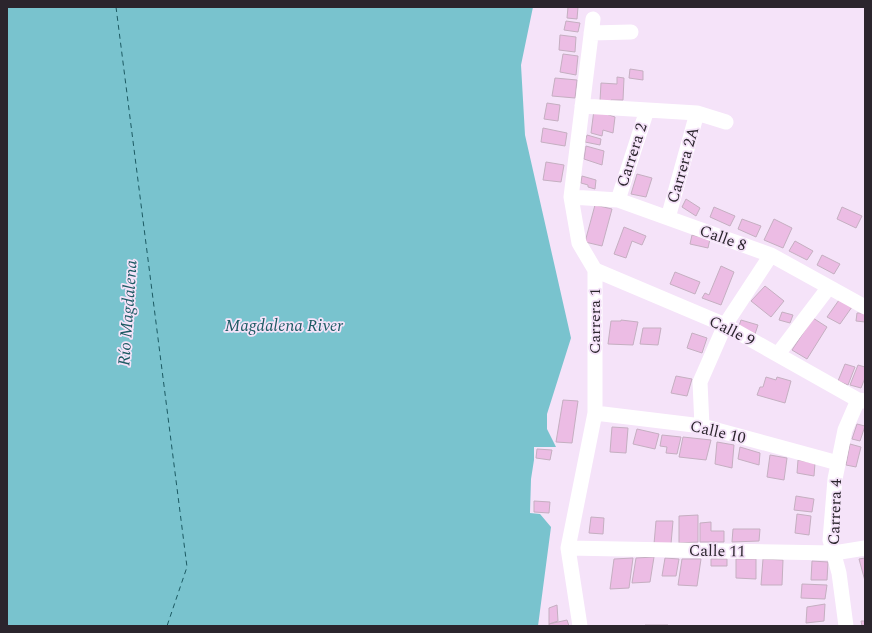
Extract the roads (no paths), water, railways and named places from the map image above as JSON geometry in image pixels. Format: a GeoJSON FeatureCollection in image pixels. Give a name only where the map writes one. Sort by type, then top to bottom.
{"type":"FeatureCollection","features":[{"type":"Feature","properties":{"kind":"street","name":"Carrera 1"},"geometry":{"type":"LineString","coordinates":[[580,626],[568,548],[595,413],[595,270],[579,243],[571,197],[592,26],[631,32]]}},
{"type":"Feature","properties":{"kind":"street"},"geometry":{"type":"LineString","coordinates":[[582,106],[697,113],[726,122]]}},
{"type":"Feature","properties":{"kind":"street","name":"Carrera 2"},"geometry":{"type":"LineString","coordinates":[[618,200],[647,110]]}},
{"type":"Feature","properties":{"kind":"street","name":"Carrera 2A"},"geometry":{"type":"LineString","coordinates":[[668,218],[697,113]]}},
{"type":"Feature","properties":{"kind":"street","name":"Calle 8"},"geometry":{"type":"LineString","coordinates":[[571,197],[618,200],[771,255],[865,307]]}},
{"type":"Feature","properties":{"kind":"street"},"geometry":{"type":"LineString","coordinates":[[702,426],[700,382],[725,325],[771,255]]}},
{"type":"Feature","properties":{"kind":"street","name":"Calle 9"},"geometry":{"type":"LineString","coordinates":[[595,270],[725,325],[862,400]]}},
{"type":"Feature","properties":{"kind":"street"},"geometry":{"type":"LineString","coordinates":[[778,354],[829,287]]}},
{"type":"Feature","properties":{"kind":"street","name":"Carrera 4"},"geometry":{"type":"LineString","coordinates":[[846,626],[839,573],[830,540],[834,479],[845,430],[862,400]]}},
{"type":"Feature","properties":{"kind":"street","name":"Calle 10"},"geometry":{"type":"LineString","coordinates":[[595,413],[702,426],[838,463]]}},
{"type":"Feature","properties":{"kind":"street","name":"Calle 11"},"geometry":{"type":"LineString","coordinates":[[568,548],[834,553],[865,548]]}},
{"type":"Feature","properties":{"kind":"water","name":"Magdalena River"},"geometry":{"type":"Polygon","coordinates":[[[7,7],[533,7],[521,65],[525,135],[571,338],[547,414],[547,429],[556,447],[534,447],[530,513],[540,514],[551,527],[538,626],[7,626],[7,7]]]}},
{"type":"Feature","properties":{"kind":"water label","name":"Río Magdalena"},"geometry":{"type":"Point","coordinates":[128,313]}}]}
